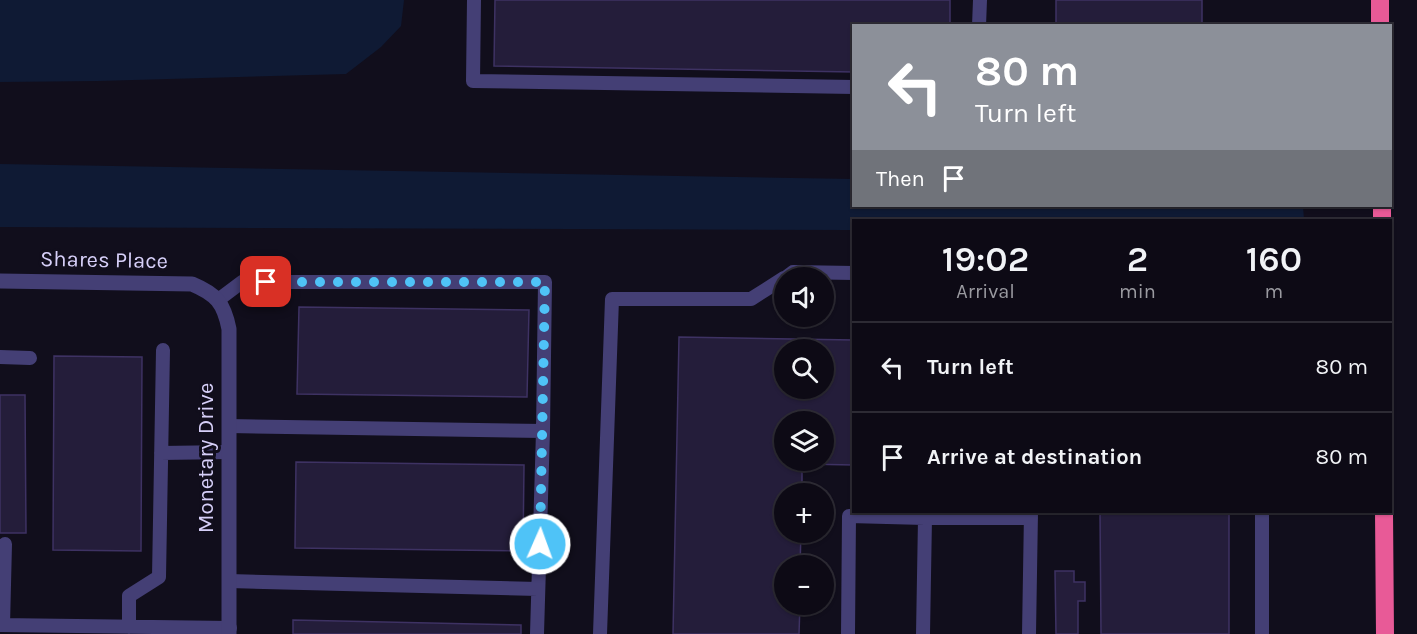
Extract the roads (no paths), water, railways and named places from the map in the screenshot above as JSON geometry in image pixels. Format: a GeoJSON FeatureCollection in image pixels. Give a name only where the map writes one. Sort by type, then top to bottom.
{"type":"FeatureCollection","features":[{"type":"Feature","properties":{"kind":"highway"},"geometry":{"type":"LineString","coordinates":[[1380,0],[1380,24]]}},
{"type":"Feature","properties":{"kind":"highway"},"geometry":{"type":"LineString","coordinates":[[1384,513],[1385,634]]}},
{"type":"Feature","properties":{"kind":"street","name":"Shares Place"},"geometry":{"type":"LineString","coordinates":[[0,280],[192,284],[212,295]]}},
{"type":"Feature","properties":{"kind":"street","name":"Monetary Drive"},"geometry":{"type":"LineString","coordinates":[[212,295],[226,314],[229,329],[229,631]]}},
{"type":"Feature","properties":{"kind":"lane"},"geometry":{"type":"LineString","coordinates":[[474,0],[473,81],[852,87]]}},
{"type":"Feature","properties":{"kind":"lane"},"geometry":{"type":"LineString","coordinates":[[979,24],[980,0]]}},
{"type":"Feature","properties":{"kind":"lane"},"geometry":{"type":"LineString","coordinates":[[834,273],[852,273]]}},
{"type":"Feature","properties":{"kind":"lane"},"geometry":{"type":"LineString","coordinates":[[212,295],[242,282],[545,282],[537,634]]}},
{"type":"Feature","properties":{"kind":"lane"},"geometry":{"type":"LineString","coordinates":[[600,634],[612,299],[751,299],[774,285]]}},
{"type":"Feature","properties":{"kind":"lane"},"geometry":{"type":"LineString","coordinates":[[129,627],[129,596],[159,577],[163,350]]}},
{"type":"Feature","properties":{"kind":"lane"},"geometry":{"type":"LineString","coordinates":[[0,357],[30,358]]}},
{"type":"Feature","properties":{"kind":"lane"},"geometry":{"type":"LineString","coordinates":[[229,426],[543,431]]}},
{"type":"Feature","properties":{"kind":"lane"},"geometry":{"type":"LineString","coordinates":[[161,453],[229,452]]}},
{"type":"Feature","properties":{"kind":"lane"},"geometry":{"type":"LineString","coordinates":[[1262,513],[1262,634]]}},
{"type":"Feature","properties":{"kind":"lane"},"geometry":{"type":"LineString","coordinates":[[848,634],[849,516],[925,518],[1031,515],[1029,634]]}},
{"type":"Feature","properties":{"kind":"lane"},"geometry":{"type":"LineString","coordinates":[[923,634],[925,518]]}},
{"type":"Feature","properties":{"kind":"lane"},"geometry":{"type":"LineString","coordinates":[[5,544],[2,625],[229,631]]}},
{"type":"Feature","properties":{"kind":"lane"},"geometry":{"type":"LineString","coordinates":[[229,581],[538,589]]}},
{"type":"Feature","properties":{"kind":"water"},"geometry":{"type":"Polygon","coordinates":[[[0,0],[404,0],[401,26],[381,47],[346,74],[0,82],[0,0]]]}},
{"type":"Feature","properties":{"kind":"water"},"geometry":{"type":"Polygon","coordinates":[[[0,164],[852,179],[852,207],[1303,207],[1304,219],[852,219],[852,230],[0,227],[0,164]]]}}]}
